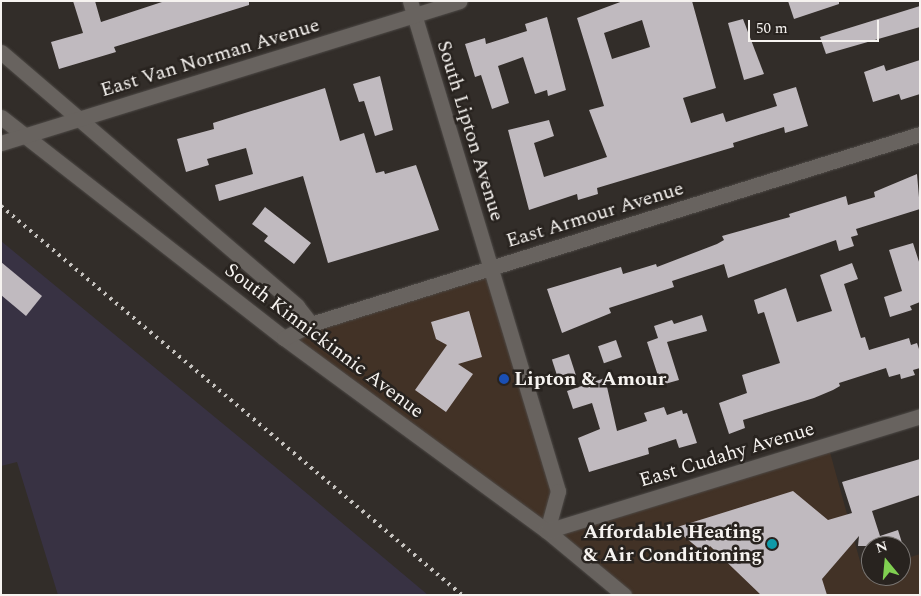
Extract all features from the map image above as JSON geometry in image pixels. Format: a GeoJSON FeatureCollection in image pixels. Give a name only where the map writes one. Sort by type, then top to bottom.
{"type":"FeatureCollection","features":[{"type":"Feature","properties":{"kind":"street","name":"East Van Norman Avenue"},"geometry":{"type":"LineString","coordinates":[[1,143],[82,118],[412,8],[459,1]]}},
{"type":"Feature","properties":{"kind":"street","name":"South Lipton Avenue"},"geometry":{"type":"LineString","coordinates":[[412,8],[558,491],[546,531]]}},
{"type":"Feature","properties":{"kind":"street","name":"South Kinnickinnic Avenue"},"geometry":{"type":"LineString","coordinates":[[1,52],[82,118],[297,306],[311,324]]}},
{"type":"Feature","properties":{"kind":"street","name":"South Kinnickinnic Avenue"},"geometry":{"type":"LineString","coordinates":[[1,117],[284,338],[546,531],[624,595]]}},
{"type":"Feature","properties":{"kind":"street","name":"East Armour Avenue"},"geometry":{"type":"LineString","coordinates":[[284,338],[311,324],[920,134]]}},
{"type":"Feature","properties":{"kind":"street","name":"East Cudahy Avenue"},"geometry":{"type":"LineString","coordinates":[[546,531],[920,416]]}},
{"type":"Feature","properties":{"kind":"shaded area"},"geometry":{"type":"Polygon","coordinates":[[[1,241],[428,595],[58,595],[17,462],[1,466],[1,241]]]}},
{"type":"Feature","properties":{"kind":"shaded area"},"geometry":{"type":"Polygon","coordinates":[[[491,269],[558,491],[547,531],[828,445],[861,565],[861,586],[911,586],[911,557],[920,554],[920,595],[624,595],[284,338],[491,269]]]}},
{"type":"Feature","properties":{"kind":"building"},"geometry":{"type":"Polygon","coordinates":[[[73,1],[95,1],[101,22],[165,1],[249,1],[249,5],[114,47],[116,52],[59,69],[51,42],[83,33],[73,1]]]}},
{"type":"Feature","properties":{"kind":"building"},"geometry":{"type":"Polygon","coordinates":[[[623,1],[692,1],[716,88],[683,98],[691,123],[723,113],[726,122],[777,106],[773,94],[796,87],[808,126],[785,133],[784,127],[733,143],[734,147],[597,188],[598,194],[578,200],[577,194],[529,210],[508,130],[549,120],[554,136],[534,143],[544,177],[607,157],[589,110],[604,106],[577,18],[623,1]],[[642,20],[604,33],[612,59],[650,47],[642,20]]]}},
{"type":"Feature","properties":{"kind":"building"},"geometry":{"type":"Polygon","coordinates":[[[788,1],[839,1],[839,4],[794,19],[788,1]]]}},
{"type":"Feature","properties":{"kind":"building"},"geometry":{"type":"Polygon","coordinates":[[[920,6],[920,27],[826,54],[820,37],[920,6]]]}},
{"type":"Feature","properties":{"kind":"building"},"geometry":{"type":"Polygon","coordinates":[[[547,17],[566,90],[548,96],[547,90],[535,94],[523,57],[498,66],[509,103],[492,109],[481,75],[475,77],[465,44],[485,38],[486,44],[527,31],[525,24],[547,17]]]}},
{"type":"Feature","properties":{"kind":"building"},"geometry":{"type":"Polygon","coordinates":[[[743,19],[764,74],[744,80],[728,23],[743,19]]]}},
{"type":"Feature","properties":{"kind":"building"},"geometry":{"type":"Polygon","coordinates":[[[920,60],[920,94],[901,100],[899,94],[873,102],[864,72],[884,65],[886,71],[920,60]]]}},
{"type":"Feature","properties":{"kind":"building"},"geometry":{"type":"Polygon","coordinates":[[[380,76],[393,130],[375,136],[364,101],[359,102],[353,84],[380,76]]]}},
{"type":"Feature","properties":{"kind":"building"},"geometry":{"type":"Polygon","coordinates":[[[325,88],[340,141],[364,133],[376,173],[384,171],[385,174],[416,165],[439,230],[328,263],[303,176],[219,201],[215,185],[253,174],[246,148],[207,159],[209,165],[186,172],[177,139],[214,129],[213,123],[325,88]]]}},
{"type":"Feature","properties":{"kind":"building"},"geometry":{"type":"Polygon","coordinates":[[[917,174],[920,209],[856,229],[858,235],[851,237],[854,246],[839,251],[836,240],[728,278],[724,264],[672,281],[674,287],[609,308],[611,313],[562,333],[547,289],[621,267],[623,274],[656,264],[657,267],[717,244],[724,240],[722,236],[790,217],[789,214],[846,196],[848,205],[875,197],[874,192],[917,174]]]}},
{"type":"Feature","properties":{"kind":"building"},"geometry":{"type":"Polygon","coordinates":[[[265,207],[311,243],[294,264],[264,241],[268,236],[252,224],[265,207]]]}},
{"type":"Feature","properties":{"kind":"building"},"geometry":{"type":"Polygon","coordinates":[[[913,243],[920,265],[920,302],[910,306],[912,310],[890,317],[884,297],[902,291],[889,250],[913,243]]]}},
{"type":"Feature","properties":{"kind":"building"},"geometry":{"type":"Polygon","coordinates":[[[1,262],[42,296],[26,316],[1,295],[1,262]]]}},
{"type":"Feature","properties":{"kind":"building"},"geometry":{"type":"Polygon","coordinates":[[[852,263],[858,279],[844,284],[861,338],[865,337],[869,350],[909,338],[911,345],[917,343],[920,352],[920,368],[913,370],[915,375],[901,379],[900,374],[889,377],[886,368],[839,383],[840,386],[814,398],[743,420],[745,428],[729,434],[719,403],[747,393],[742,375],[780,363],[764,312],[758,314],[754,300],[786,288],[797,322],[832,311],[820,275],[852,263]]]}},
{"type":"Feature","properties":{"kind":"building"},"geometry":{"type":"Polygon","coordinates":[[[469,311],[482,357],[458,364],[473,374],[446,412],[415,390],[447,345],[436,339],[431,322],[469,311]]]}},
{"type":"Feature","properties":{"kind":"building"},"geometry":{"type":"Polygon","coordinates":[[[702,315],[707,331],[667,342],[679,380],[661,385],[647,342],[658,338],[654,326],[672,320],[674,324],[702,315]]]}},
{"type":"Feature","properties":{"kind":"building"},"geometry":{"type":"Polygon","coordinates":[[[616,340],[622,357],[604,363],[598,346],[616,340]]]}},
{"type":"Feature","properties":{"kind":"building"},"geometry":{"type":"Polygon","coordinates":[[[569,354],[576,376],[559,381],[552,360],[569,354]]]}},
{"type":"Feature","properties":{"kind":"building"},"geometry":{"type":"Polygon","coordinates":[[[605,378],[617,431],[647,421],[644,413],[664,407],[667,415],[682,410],[683,414],[687,413],[697,443],[679,448],[676,439],[648,448],[649,454],[589,472],[578,438],[600,429],[592,403],[573,409],[567,391],[605,378]]]}},
{"type":"Feature","properties":{"kind":"building","name":"Affordable Heating & Air Conditioning"},"geometry":{"type":"Polygon","coordinates":[[[920,459],[920,495],[872,511],[880,536],[861,536],[861,546],[858,546],[859,536],[822,579],[827,595],[761,595],[710,546],[704,553],[674,528],[793,491],[828,520],[852,513],[842,482],[920,459]]]}},
{"type":"Feature","properties":{"kind":"building","name":"Affordable Heating & Air Conditioning"},"geometry":{"type":"Polygon","coordinates":[[[898,530],[900,536],[880,536],[898,530]]]}},
{"type":"Feature","properties":{"kind":"railway"},"geometry":{"type":"LineString","coordinates":[[1,206],[462,595]]}},
{"type":"Feature","properties":{"kind":"place","name":"Lipton & Amour"},"geometry":{"type":"Point","coordinates":[504,379]}},
{"type":"Feature","properties":{"kind":"place","name":"Affordable Heating & Air Conditioning"},"geometry":{"type":"Point","coordinates":[772,544]}}]}
